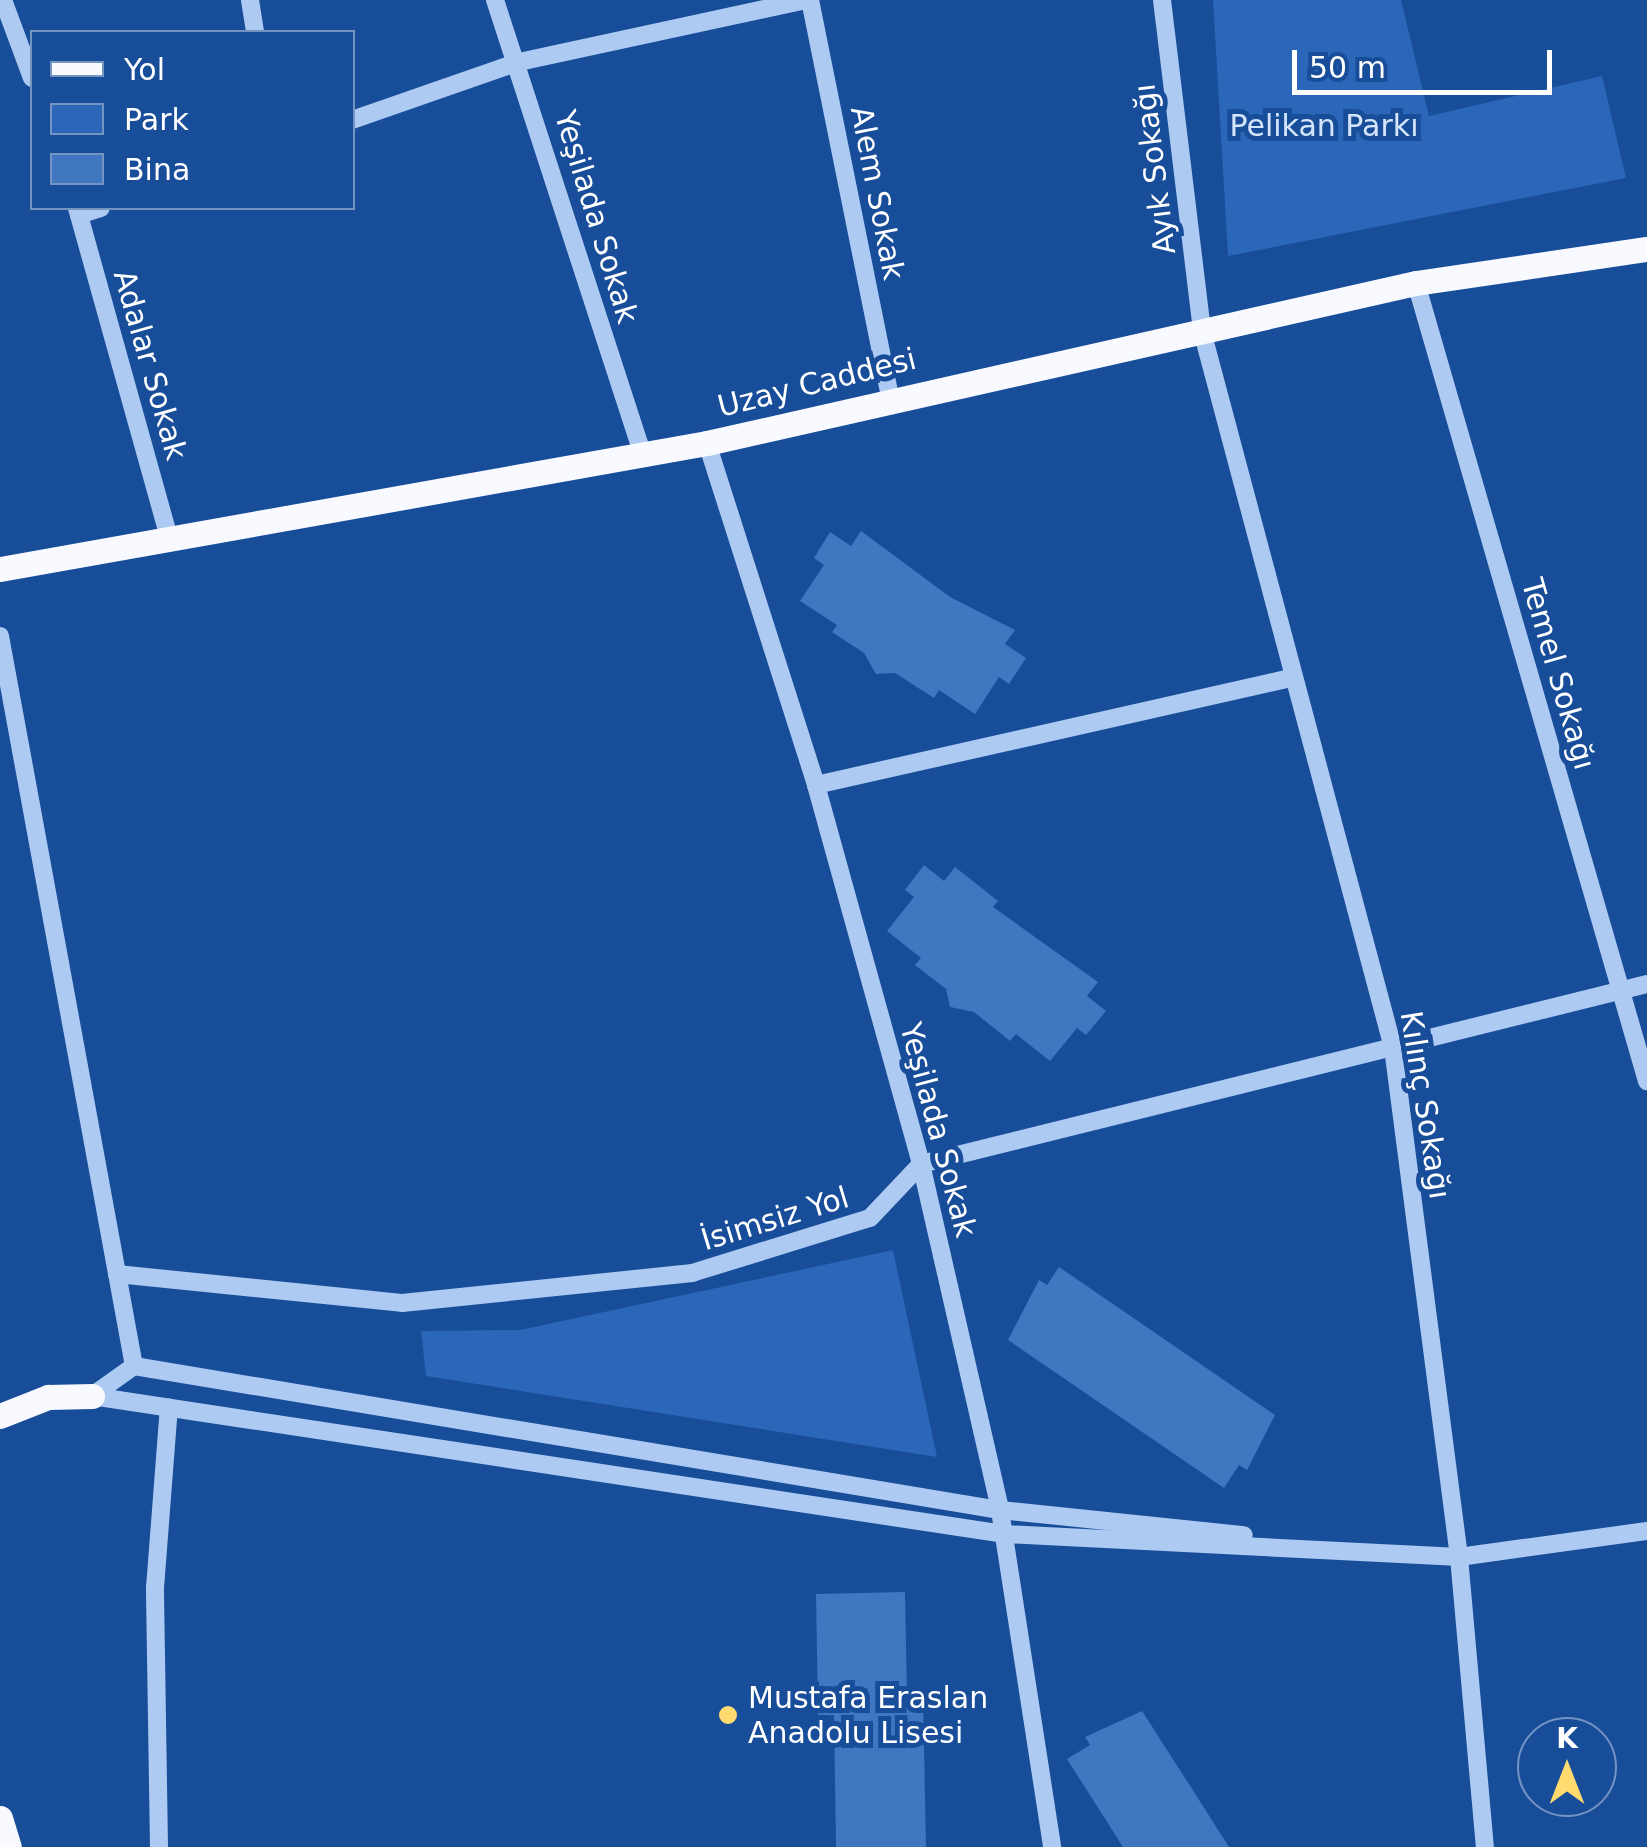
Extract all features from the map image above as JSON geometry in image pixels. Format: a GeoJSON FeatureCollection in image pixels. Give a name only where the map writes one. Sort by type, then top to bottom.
{"type":"FeatureCollection","features":[{"type":"Feature","properties":{"kind":"main road","name":"Uzay Caddesi"},"geometry":{"type":"LineString","coordinates":[[0,568],[708,443],[890,398],[1416,283],[1647,250]]}},
{"type":"Feature","properties":{"kind":"main road"},"geometry":{"type":"LineString","coordinates":[[0,1416],[48,1398],[92,1396]]}},
{"type":"Feature","properties":{"kind":"street"},"geometry":{"type":"LineString","coordinates":[[3,0],[7,26],[30,74]]}},
{"type":"Feature","properties":{"kind":"street"},"geometry":{"type":"LineString","coordinates":[[250,0],[255,30]]}},
{"type":"Feature","properties":{"kind":"street","name":"Yeşilada Sokak"},"geometry":{"type":"LineString","coordinates":[[495,0],[519,62],[642,452]]}},
{"type":"Feature","properties":{"kind":"street"},"geometry":{"type":"LineString","coordinates":[[355,119],[519,62],[808,0]]}},
{"type":"Feature","properties":{"kind":"street","name":"Alem Sokak"},"geometry":{"type":"LineString","coordinates":[[808,0],[890,398]]}},
{"type":"Feature","properties":{"kind":"street","name":"Ayık Sokağı"},"geometry":{"type":"LineString","coordinates":[[1162,0],[1202,331]]}},
{"type":"Feature","properties":{"kind":"street","name":"Adalar Sokak"},"geometry":{"type":"LineString","coordinates":[[78,211],[169,538]]}},
{"type":"Feature","properties":{"kind":"street","name":"Temel Sokağı"},"geometry":{"type":"LineString","coordinates":[[1416,283],[1647,1081]]}},
{"type":"Feature","properties":{"kind":"street","name":"Kılınç Sokağı"},"geometry":{"type":"LineString","coordinates":[[1202,331],[1290,678],[1393,1048],[1458,1557],[1485,1847]]}},
{"type":"Feature","properties":{"kind":"street","name":"Yeşilada Sokak"},"geometry":{"type":"LineString","coordinates":[[708,443],[816,785],[921,1164],[1000,1510],[1052,1847]]}},
{"type":"Feature","properties":{"kind":"street"},"geometry":{"type":"LineString","coordinates":[[0,636],[134,1366]]}},
{"type":"Feature","properties":{"kind":"street"},"geometry":{"type":"LineString","coordinates":[[816,785],[1290,678]]}},
{"type":"Feature","properties":{"kind":"street"},"geometry":{"type":"LineString","coordinates":[[921,1164],[1647,984]]}},
{"type":"Feature","properties":{"kind":"street","name":"İsimsiz Yol"},"geometry":{"type":"LineString","coordinates":[[117,1274],[402,1303],[631,1283],[753,1258],[870,1218],[921,1164]]}},
{"type":"Feature","properties":{"kind":"street"},"geometry":{"type":"LineString","coordinates":[[92,1396],[134,1366],[1000,1510],[1458,1557]]}},
{"type":"Feature","properties":{"kind":"street"},"geometry":{"type":"LineString","coordinates":[[92,1396],[1004,1534],[1458,1557],[1647,1531]]}},
{"type":"Feature","properties":{"kind":"street"},"geometry":{"type":"LineString","coordinates":[[159,1847],[155,1588],[169,1408]]}},
{"type":"Feature","properties":{"kind":"green space","name":"Pelikan Parkı"},"geometry":{"type":"Polygon","coordinates":[[[1213,0],[1401,0],[1429,116],[1602,76],[1626,178],[1228,256],[1213,0]]]}},
{"type":"Feature","properties":{"kind":"green space"},"geometry":{"type":"Polygon","coordinates":[[[893,1250],[937,1457],[426,1376],[421,1331],[520,1330],[893,1250]]]}},
{"type":"Feature","properties":{"kind":"building"},"geometry":{"type":"Polygon","coordinates":[[[861,531],[950,597],[1015,630],[1005,644],[1026,658],[1009,684],[999,677],[975,714],[939,690],[934,698],[895,673],[876,674],[864,653],[832,632],[837,625],[800,601],[824,565],[814,558],[830,532],[851,546],[861,531]]]}},
{"type":"Feature","properties":{"kind":"building"},"geometry":{"type":"Polygon","coordinates":[[[924,865],[944,881],[955,867],[998,901],[993,907],[1098,982],[1087,996],[1106,1011],[1086,1035],[1077,1028],[1050,1061],[1016,1034],[1010,1041],[974,1012],[950,1007],[946,989],[915,965],[921,958],[887,931],[914,897],[905,890],[924,865]]]}},
{"type":"Feature","properties":{"kind":"building"},"geometry":{"type":"Polygon","coordinates":[[[1059,1267],[1275,1415],[1247,1470],[1239,1465],[1224,1488],[1008,1340],[1039,1280],[1047,1285],[1059,1267]]]}},
{"type":"Feature","properties":{"kind":"building"},"geometry":{"type":"Polygon","coordinates":[[[905,1592],[907,1697],[923,1697],[926,1847],[836,1847],[834,1715],[818,1716],[816,1594],[905,1592]]]}},
{"type":"Feature","properties":{"kind":"building"},"geometry":{"type":"Polygon","coordinates":[[[1142,1711],[1229,1847],[1123,1847],[1067,1759],[1090,1745],[1085,1737],[1142,1711]]]}},
{"type":"Feature","properties":{"kind":"place","name":"Mustafa Eraslan Anadolu Lisesi"},"geometry":{"type":"Point","coordinates":[728,1715]}}]}
